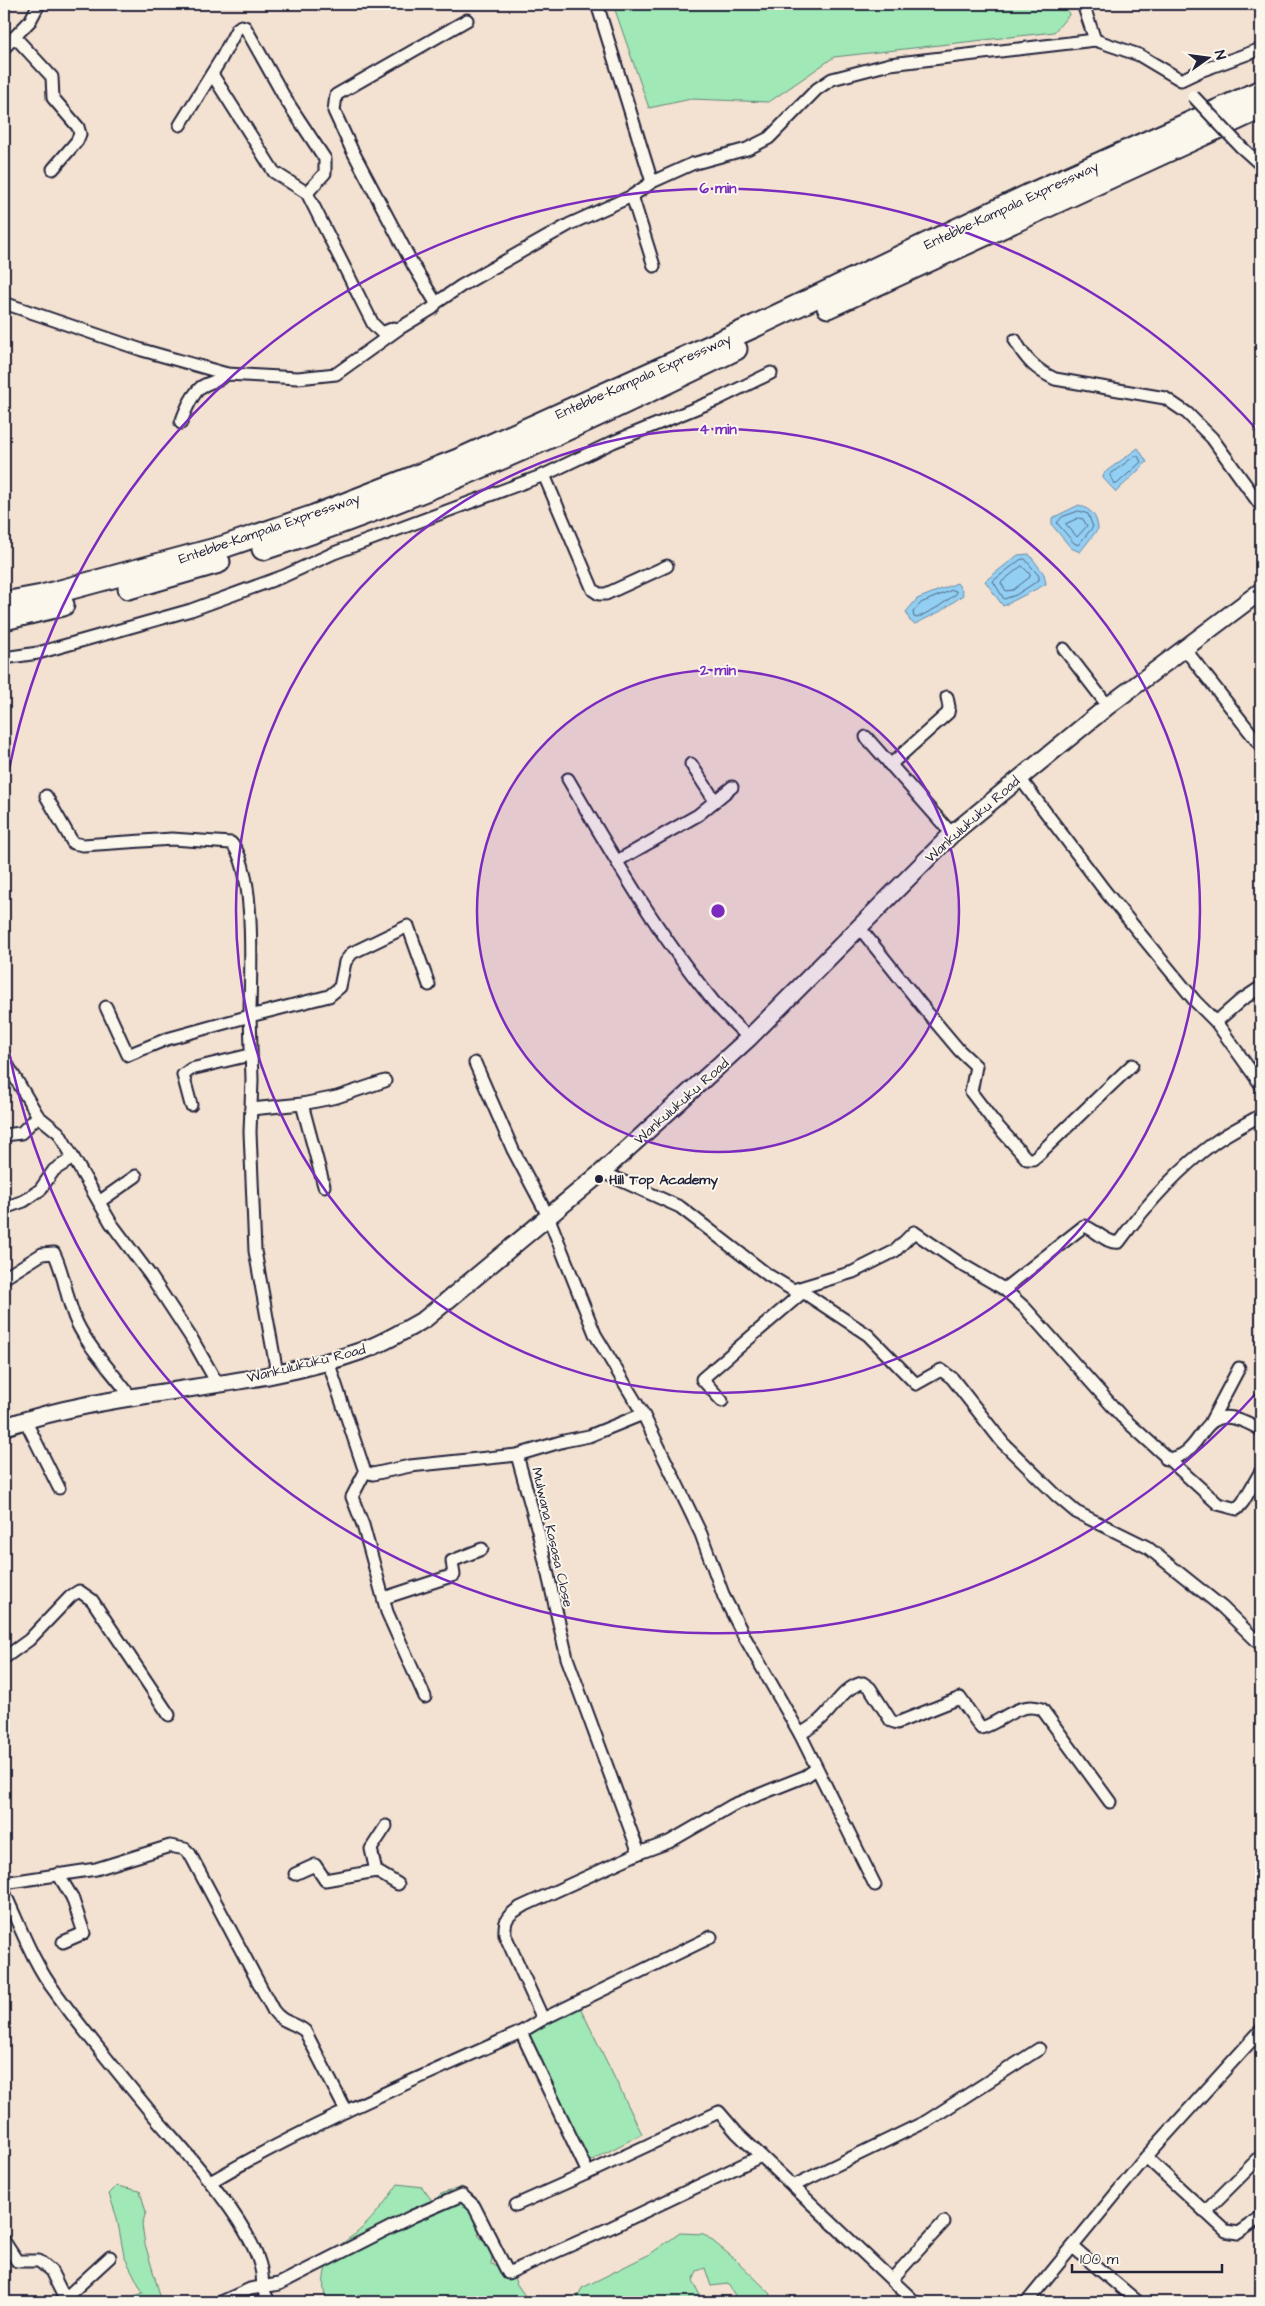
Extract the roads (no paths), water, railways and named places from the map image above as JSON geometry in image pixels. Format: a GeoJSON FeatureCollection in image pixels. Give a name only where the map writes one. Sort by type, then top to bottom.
{"type":"FeatureCollection","features":[{"type":"Feature","properties":{"kind":"highway","name":"Entebbe–Kampala Expressway"},"geometry":{"type":"LineString","coordinates":[[4,603],[42,596],[223,547],[314,516],[458,460],[755,326],[1029,195],[1261,91]]}},
{"type":"Feature","properties":{"kind":"highway","name":"Entebbe–Kampala Expressway"},"geometry":{"type":"LineString","coordinates":[[4,619],[179,575],[341,524],[420,492],[600,413],[1261,108]]}},
{"type":"Feature","properties":{"kind":"main road","name":"Wankulukuku Road"},"geometry":{"type":"LineString","coordinates":[[4,1427],[25,1420],[130,1396],[218,1384],[328,1361],[378,1344],[425,1319],[602,1172],[749,1038],[952,834],[1019,777],[1108,706],[1261,591]]}},
{"type":"Feature","properties":{"kind":"street"},"geometry":{"type":"LineString","coordinates":[[4,48],[30,21],[39,4]]}},
{"type":"Feature","properties":{"kind":"street"},"geometry":{"type":"LineString","coordinates":[[597,4],[652,182]]}},
{"type":"Feature","properties":{"kind":"street"},"geometry":{"type":"LineString","coordinates":[[1083,4],[1095,40]]}},
{"type":"Feature","properties":{"kind":"street"},"geometry":{"type":"LineString","coordinates":[[436,303],[413,265],[351,148],[334,111],[336,95],[467,20]]}},
{"type":"Feature","properties":{"kind":"street"},"geometry":{"type":"LineString","coordinates":[[180,125],[238,29],[241,26],[245,27],[286,100],[325,160],[325,173],[307,193]]}},
{"type":"Feature","properties":{"kind":"street"},"geometry":{"type":"LineString","coordinates":[[15,37],[52,77],[53,98],[78,127],[80,134],[77,141],[53,169]]}},
{"type":"Feature","properties":{"kind":"street"},"geometry":{"type":"LineString","coordinates":[[4,303],[142,350],[227,374],[298,378],[336,374],[400,328],[433,308],[436,303],[461,286],[570,224],[632,196],[652,182],[692,164],[747,150],[769,138],[817,89],[832,80],[855,72],[890,64],[1095,40],[1139,55],[1181,80],[1193,96],[1261,165]]}},
{"type":"Feature","properties":{"kind":"street"},"geometry":{"type":"LineString","coordinates":[[1181,80],[1200,71],[1261,49]]}},
{"type":"Feature","properties":{"kind":"street"},"geometry":{"type":"LineString","coordinates":[[212,74],[274,172],[307,193],[373,324],[382,333],[393,328],[400,328]]}},
{"type":"Feature","properties":{"kind":"street"},"geometry":{"type":"LineString","coordinates":[[632,196],[654,266]]}},
{"type":"Feature","properties":{"kind":"street"},"geometry":{"type":"LineString","coordinates":[[1015,340],[1027,360],[1038,371],[1055,379],[1165,398],[1188,414],[1212,438],[1261,506]]}},
{"type":"Feature","properties":{"kind":"street"},"geometry":{"type":"LineString","coordinates":[[4,658],[38,653],[191,610],[284,576],[334,553],[544,475],[613,442],[716,400],[771,373]]}},
{"type":"Feature","properties":{"kind":"street"},"geometry":{"type":"LineString","coordinates":[[181,423],[188,405],[200,388],[219,382],[227,374]]}},
{"type":"Feature","properties":{"kind":"street"},"geometry":{"type":"LineString","coordinates":[[544,475],[593,590],[599,594],[606,594],[668,566]]}},
{"type":"Feature","properties":{"kind":"street"},"geometry":{"type":"LineString","coordinates":[[1184,648],[1261,746]]}},
{"type":"Feature","properties":{"kind":"street"},"geometry":{"type":"LineString","coordinates":[[1064,650],[1108,706]]}},
{"type":"Feature","properties":{"kind":"street"},"geometry":{"type":"LineString","coordinates":[[890,765],[948,714],[947,697]]}},
{"type":"Feature","properties":{"kind":"street"},"geometry":{"type":"LineString","coordinates":[[866,737],[952,834]]}},
{"type":"Feature","properties":{"kind":"street"},"geometry":{"type":"LineString","coordinates":[[691,764],[715,801]]}},
{"type":"Feature","properties":{"kind":"street"},"geometry":{"type":"LineString","coordinates":[[1019,777],[1105,891],[1195,1001],[1216,1022],[1261,1085]]}},
{"type":"Feature","properties":{"kind":"street"},"geometry":{"type":"LineString","coordinates":[[568,780],[617,861],[681,959],[711,998],[749,1038]]}},
{"type":"Feature","properties":{"kind":"street"},"geometry":{"type":"LineString","coordinates":[[617,861],[698,815],[732,787]]}},
{"type":"Feature","properties":{"kind":"street"},"geometry":{"type":"LineString","coordinates":[[46,796],[73,843],[83,845],[172,839],[231,843],[237,849],[245,879],[251,939],[250,1132],[254,1251],[277,1372]]}},
{"type":"Feature","properties":{"kind":"street"},"geometry":{"type":"LineString","coordinates":[[106,1007],[128,1054],[167,1039],[329,996],[340,987],[345,962],[352,953],[408,926],[429,985]]}},
{"type":"Feature","properties":{"kind":"street"},"geometry":{"type":"LineString","coordinates":[[860,927],[933,1020],[976,1066],[971,1092],[994,1122],[1027,1158],[1033,1159],[1039,1154],[1132,1066]]}},
{"type":"Feature","properties":{"kind":"street"},"geometry":{"type":"LineString","coordinates":[[1216,1022],[1240,1001],[1261,987]]}},
{"type":"Feature","properties":{"kind":"street"},"geometry":{"type":"LineString","coordinates":[[191,1105],[183,1075],[191,1069],[250,1055]]}},
{"type":"Feature","properties":{"kind":"street"},"geometry":{"type":"LineString","coordinates":[[4,1059],[38,1116],[59,1133],[111,1223],[150,1275],[192,1339],[218,1384]]}},
{"type":"Feature","properties":{"kind":"street"},"geometry":{"type":"LineString","coordinates":[[475,1063],[514,1150],[548,1216],[595,1334],[643,1414],[701,1534],[724,1597],[800,1734],[875,1885]]}},
{"type":"Feature","properties":{"kind":"street"},"geometry":{"type":"LineString","coordinates":[[251,1108],[302,1104],[337,1097],[385,1081]]}},
{"type":"Feature","properties":{"kind":"street"},"geometry":{"type":"LineString","coordinates":[[302,1104],[324,1186]]}},
{"type":"Feature","properties":{"kind":"street"},"geometry":{"type":"LineString","coordinates":[[1004,1289],[1084,1226],[1092,1228],[1113,1243],[1120,1242],[1144,1208],[1183,1168],[1215,1142],[1261,1115]]}},
{"type":"Feature","properties":{"kind":"street"},"geometry":{"type":"LineString","coordinates":[[4,1135],[21,1133],[38,1116]]}},
{"type":"Feature","properties":{"kind":"street"},"geometry":{"type":"LineString","coordinates":[[7,1207],[24,1201],[40,1190],[54,1170],[73,1158]]}},
{"type":"Feature","properties":{"kind":"street"},"geometry":{"type":"LineString","coordinates":[[602,1172],[680,1208],[768,1275],[798,1291],[868,1336],[916,1384],[941,1370],[952,1378],[1003,1443],[1056,1495],[1076,1512],[1147,1547],[1222,1607],[1261,1645]]}},
{"type":"Feature","properties":{"kind":"street"},"geometry":{"type":"LineString","coordinates":[[99,1202],[136,1176]]}},
{"type":"Feature","properties":{"kind":"street"},"geometry":{"type":"LineString","coordinates":[[722,1401],[702,1379],[798,1291],[853,1272],[895,1250],[914,1232],[1004,1289],[1025,1308],[1102,1395],[1166,1459],[1218,1504],[1230,1509],[1237,1509],[1261,1471]]}},
{"type":"Feature","properties":{"kind":"street"},"geometry":{"type":"LineString","coordinates":[[4,1278],[42,1254],[54,1252],[62,1269],[77,1323],[103,1363],[130,1396]]}},
{"type":"Feature","properties":{"kind":"street"},"geometry":{"type":"LineString","coordinates":[[328,1361],[365,1472],[352,1497],[363,1525],[390,1619],[425,1697]]}},
{"type":"Feature","properties":{"kind":"street"},"geometry":{"type":"LineString","coordinates":[[1166,1459],[1176,1458],[1187,1453],[1211,1421],[1239,1368]]}},
{"type":"Feature","properties":{"kind":"street"},"geometry":{"type":"LineString","coordinates":[[517,1455],[564,1441],[589,1436],[643,1414]]}},
{"type":"Feature","properties":{"kind":"street"},"geometry":{"type":"LineString","coordinates":[[1211,1421],[1222,1418],[1235,1418],[1261,1430]]}},
{"type":"Feature","properties":{"kind":"street"},"geometry":{"type":"LineString","coordinates":[[25,1420],[59,1488]]}},
{"type":"Feature","properties":{"kind":"street","name":"Mulwana Kasasa Close"},"geometry":{"type":"LineString","coordinates":[[365,1472],[373,1474],[410,1466],[517,1455],[538,1531],[567,1658],[639,1853]]}},
{"type":"Feature","properties":{"kind":"street"},"geometry":{"type":"LineString","coordinates":[[384,1598],[454,1575],[452,1562],[482,1549]]}},
{"type":"Feature","properties":{"kind":"street"},"geometry":{"type":"LineString","coordinates":[[4,1658],[29,1640],[71,1596],[79,1591],[92,1600],[169,1715]]}},
{"type":"Feature","properties":{"kind":"street"},"geometry":{"type":"LineString","coordinates":[[800,1734],[821,1720],[842,1696],[858,1684],[863,1683],[870,1688],[890,1721],[897,1723],[960,1698],[981,1728],[1025,1706],[1034,1706],[1042,1709],[1110,1802]]}},
{"type":"Feature","properties":{"kind":"street"},"geometry":{"type":"LineString","coordinates":[[542,2019],[505,1935],[504,1923],[509,1914],[639,1853],[669,1842],[733,1805],[806,1776],[816,1769]]}},
{"type":"Feature","properties":{"kind":"street"},"geometry":{"type":"LineString","coordinates":[[376,1871],[371,1848],[386,1826]]}},
{"type":"Feature","properties":{"kind":"street"},"geometry":{"type":"LineString","coordinates":[[4,1883],[96,1869],[170,1846],[186,1849],[273,2010],[284,2022],[299,2026],[304,2031],[346,2111]]}},
{"type":"Feature","properties":{"kind":"street"},"geometry":{"type":"LineString","coordinates":[[295,1874],[315,1865],[325,1880],[376,1871],[398,1884]]}},
{"type":"Feature","properties":{"kind":"street"},"geometry":{"type":"LineString","coordinates":[[58,1874],[72,1896],[84,1933],[63,1942]]}},
{"type":"Feature","properties":{"kind":"street"},"geometry":{"type":"LineString","coordinates":[[4,1892],[32,1954],[55,1992],[167,2132],[212,2182],[252,2246],[263,2270],[262,2287],[269,2302]]}},
{"type":"Feature","properties":{"kind":"street"},"geometry":{"type":"LineString","coordinates":[[212,2182],[261,2152],[346,2111],[522,2032],[542,2019],[711,1937]]}},
{"type":"Feature","properties":{"kind":"street"},"geometry":{"type":"LineString","coordinates":[[1027,2302],[1146,2157],[1261,2030]]}},
{"type":"Feature","properties":{"kind":"street"},"geometry":{"type":"LineString","coordinates":[[522,2032],[588,2173]]}},
{"type":"Feature","properties":{"kind":"street"},"geometry":{"type":"LineString","coordinates":[[793,2186],[927,2121],[1039,2050]]}},
{"type":"Feature","properties":{"kind":"street"},"geometry":{"type":"LineString","coordinates":[[516,2205],[719,2112],[761,2156],[915,2302]]}},
{"type":"Feature","properties":{"kind":"street"},"geometry":{"type":"LineString","coordinates":[[221,2302],[250,2289],[279,2284],[413,2216],[462,2194],[474,2206],[508,2273],[612,2227],[761,2156]]}},
{"type":"Feature","properties":{"kind":"street"},"geometry":{"type":"LineString","coordinates":[[1205,2212],[1261,2156]]}},
{"type":"Feature","properties":{"kind":"street"},"geometry":{"type":"LineString","coordinates":[[1146,2157],[1226,2232],[1231,2233],[1243,2230],[1261,2217]]}},
{"type":"Feature","properties":{"kind":"street"},"geometry":{"type":"LineString","coordinates":[[892,2279],[944,2222]]}},
{"type":"Feature","properties":{"kind":"street"},"geometry":{"type":"LineString","coordinates":[[4,2241],[17,2261],[39,2261],[51,2272],[62,2300],[110,2257]]}},
{"type":"Feature","properties":{"kind":"street"},"geometry":{"type":"LineString","coordinates":[[1073,2247],[1138,2302]]}},
{"type":"Feature","properties":{"kind":"water"},"geometry":{"type":"Polygon","coordinates":[[[1138,448],[1147,462],[1116,492],[1103,478],[1104,473],[1138,448]]]}},
{"type":"Feature","properties":{"kind":"water"},"geometry":{"type":"Polygon","coordinates":[[[1079,505],[1093,514],[1098,529],[1080,552],[1071,548],[1052,525],[1052,518],[1079,505]]]}},
{"type":"Feature","properties":{"kind":"water"},"geometry":{"type":"Polygon","coordinates":[[[1029,554],[1044,574],[1046,584],[1003,606],[985,581],[1018,555],[1029,554]]]}},
{"type":"Feature","properties":{"kind":"water"},"geometry":{"type":"Polygon","coordinates":[[[957,583],[963,595],[941,611],[915,624],[910,621],[906,612],[917,599],[957,583]]]}},
{"type":"Feature","properties":{"kind":"place","name":"Hill Top Academy"},"geometry":{"type":"Point","coordinates":[599,1179]}}]}
